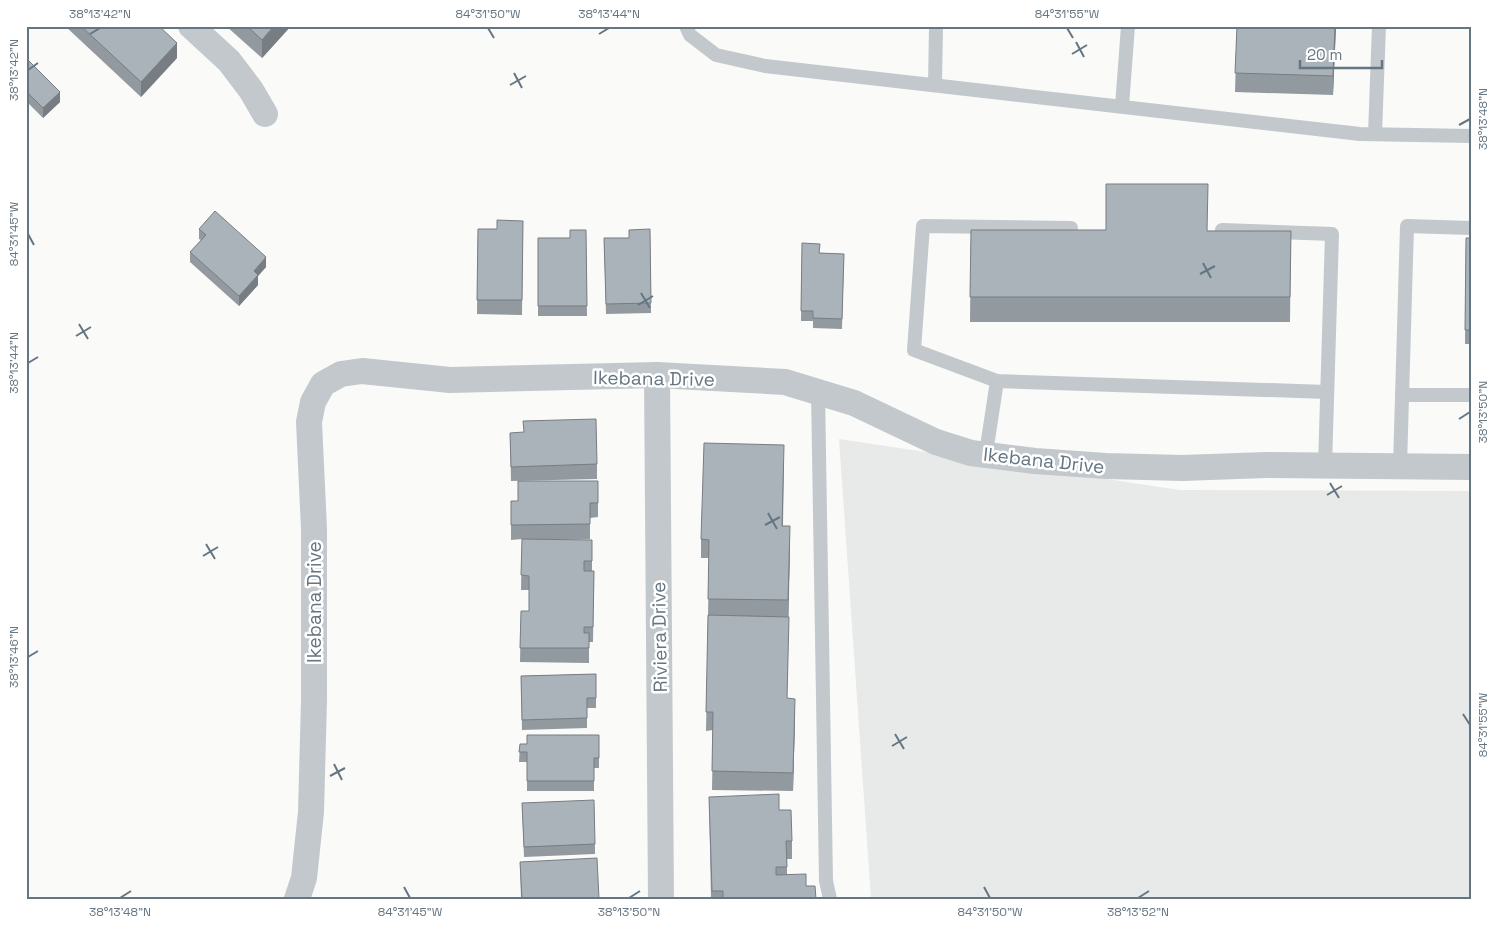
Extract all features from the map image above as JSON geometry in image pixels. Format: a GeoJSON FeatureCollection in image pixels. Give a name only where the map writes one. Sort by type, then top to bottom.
{"type":"FeatureCollection","features":[{"type":"Feature","properties":{"kind":"street"},"geometry":{"type":"LineString","coordinates":[[191,26],[229,61],[251,90],[265,114]]}},
{"type":"Feature","properties":{"kind":"street","name":"Ikebana Drive"},"geometry":{"type":"LineString","coordinates":[[301,888],[311,812],[315,613],[314,529],[308,422],[313,402],[323,384],[341,374],[362,371],[450,380],[657,375],[784,382],[854,403],[936,442],[971,453],[1106,466],[1182,468],[1266,465],[1471,467]]}},
{"type":"Feature","properties":{"kind":"street","name":"Riviera Drive"},"geometry":{"type":"LineString","coordinates":[[657,375],[662,899]]}},
{"type":"Feature","properties":{"kind":"lane"},"geometry":{"type":"LineString","coordinates":[[686,26],[690,35],[716,56],[765,66],[1375,134],[1471,136]]}},
{"type":"Feature","properties":{"kind":"lane"},"geometry":{"type":"LineString","coordinates":[[935,85],[936,26]]}},
{"type":"Feature","properties":{"kind":"lane"},"geometry":{"type":"LineString","coordinates":[[1122,106],[1128,26]]}},
{"type":"Feature","properties":{"kind":"lane"},"geometry":{"type":"LineString","coordinates":[[1375,134],[1379,26]]}},
{"type":"Feature","properties":{"kind":"lane"},"geometry":{"type":"LineString","coordinates":[[1071,228],[923,226],[914,350],[996,381],[1327,392]]}},
{"type":"Feature","properties":{"kind":"lane"},"geometry":{"type":"LineString","coordinates":[[1400,466],[1407,226],[1471,228]]}},
{"type":"Feature","properties":{"kind":"lane"},"geometry":{"type":"LineString","coordinates":[[1222,230],[1332,234],[1325,466]]}},
{"type":"Feature","properties":{"kind":"lane"},"geometry":{"type":"LineString","coordinates":[[986,454],[996,381]]}},
{"type":"Feature","properties":{"kind":"lane"},"geometry":{"type":"LineString","coordinates":[[818,391],[826,881],[830,899]]}},
{"type":"Feature","properties":{"kind":"lane"},"geometry":{"type":"LineString","coordinates":[[1402,395],[1471,395]]}},
{"type":"Feature","properties":{"kind":"shaded area"},"geometry":{"type":"Polygon","coordinates":[[[839,439],[1180,490],[1471,491],[1471,899],[871,899],[839,439]]]}},
{"type":"Feature","properties":{"kind":"building"},"geometry":{"type":"Polygon","coordinates":[[[81,26],[159,26],[177,43],[141,82],[81,26]]]}},
{"type":"Feature","properties":{"kind":"building"},"geometry":{"type":"Polygon","coordinates":[[[247,26],[274,26],[262,40],[247,26]]]}},
{"type":"Feature","properties":{"kind":"building"},"geometry":{"type":"Polygon","coordinates":[[[1237,26],[1335,26],[1333,76],[1235,73],[1237,26]]]}},
{"type":"Feature","properties":{"kind":"building"},"geometry":{"type":"Polygon","coordinates":[[[26,58],[60,92],[43,108],[26,91],[26,58]]]}},
{"type":"Feature","properties":{"kind":"building"},"geometry":{"type":"Polygon","coordinates":[[[1106,184],[1208,184],[1207,231],[1291,231],[1290,297],[970,297],[971,230],[1106,230],[1106,184]]]}},
{"type":"Feature","properties":{"kind":"building"},"geometry":{"type":"Polygon","coordinates":[[[215,211],[266,257],[254,271],[258,275],[239,296],[190,252],[206,235],[199,229],[215,211]]]}},
{"type":"Feature","properties":{"kind":"building"},"geometry":{"type":"Polygon","coordinates":[[[497,220],[523,221],[522,300],[477,300],[478,229],[497,229],[497,220]]]}},
{"type":"Feature","properties":{"kind":"building"},"geometry":{"type":"Polygon","coordinates":[[[650,229],[651,303],[606,304],[604,238],[629,238],[629,230],[650,229]]]}},
{"type":"Feature","properties":{"kind":"building"},"geometry":{"type":"Polygon","coordinates":[[[570,230],[586,230],[587,306],[538,306],[538,238],[570,238],[570,230]]]}},
{"type":"Feature","properties":{"kind":"building"},"geometry":{"type":"Polygon","coordinates":[[[1466,238],[1471,238],[1471,330],[1465,330],[1466,238]]]}},
{"type":"Feature","properties":{"kind":"building"},"geometry":{"type":"Polygon","coordinates":[[[802,243],[820,244],[819,253],[844,254],[842,319],[813,318],[813,311],[801,311],[802,243]]]}},
{"type":"Feature","properties":{"kind":"building"},"geometry":{"type":"Polygon","coordinates":[[[596,419],[597,464],[511,467],[510,433],[524,432],[523,421],[596,419]]]}},
{"type":"Feature","properties":{"kind":"building"},"geometry":{"type":"Polygon","coordinates":[[[704,443],[784,445],[782,526],[790,526],[788,600],[708,599],[709,540],[701,539],[704,443]]]}},
{"type":"Feature","properties":{"kind":"building"},"geometry":{"type":"Polygon","coordinates":[[[518,481],[598,481],[598,503],[590,503],[590,524],[511,525],[511,501],[518,501],[518,481]]]}},
{"type":"Feature","properties":{"kind":"building"},"geometry":{"type":"Polygon","coordinates":[[[522,539],[592,540],[592,561],[584,561],[584,571],[594,571],[593,627],[584,627],[584,633],[589,633],[589,648],[520,648],[521,611],[529,611],[529,576],[521,575],[522,539]]]}},
{"type":"Feature","properties":{"kind":"building"},"geometry":{"type":"Polygon","coordinates":[[[708,615],[789,617],[787,698],[795,699],[793,773],[712,771],[713,712],[706,712],[708,615]]]}},
{"type":"Feature","properties":{"kind":"building"},"geometry":{"type":"Polygon","coordinates":[[[596,674],[596,698],[587,698],[587,718],[522,720],[521,676],[596,674]]]}},
{"type":"Feature","properties":{"kind":"building"},"geometry":{"type":"Polygon","coordinates":[[[527,735],[599,735],[599,758],[594,758],[594,781],[527,781],[527,752],[519,752],[520,744],[527,744],[527,735]]]}},
{"type":"Feature","properties":{"kind":"building"},"geometry":{"type":"Polygon","coordinates":[[[779,794],[779,810],[791,810],[792,841],[786,841],[787,867],[776,867],[776,875],[806,874],[806,886],[815,886],[816,899],[723,899],[723,891],[712,891],[709,797],[779,794]]]}},
{"type":"Feature","properties":{"kind":"building"},"geometry":{"type":"Polygon","coordinates":[[[594,800],[595,844],[524,847],[522,803],[594,800]]]}},
{"type":"Feature","properties":{"kind":"building"},"geometry":{"type":"Polygon","coordinates":[[[597,858],[599,899],[522,899],[520,862],[597,858]]]}}]}
